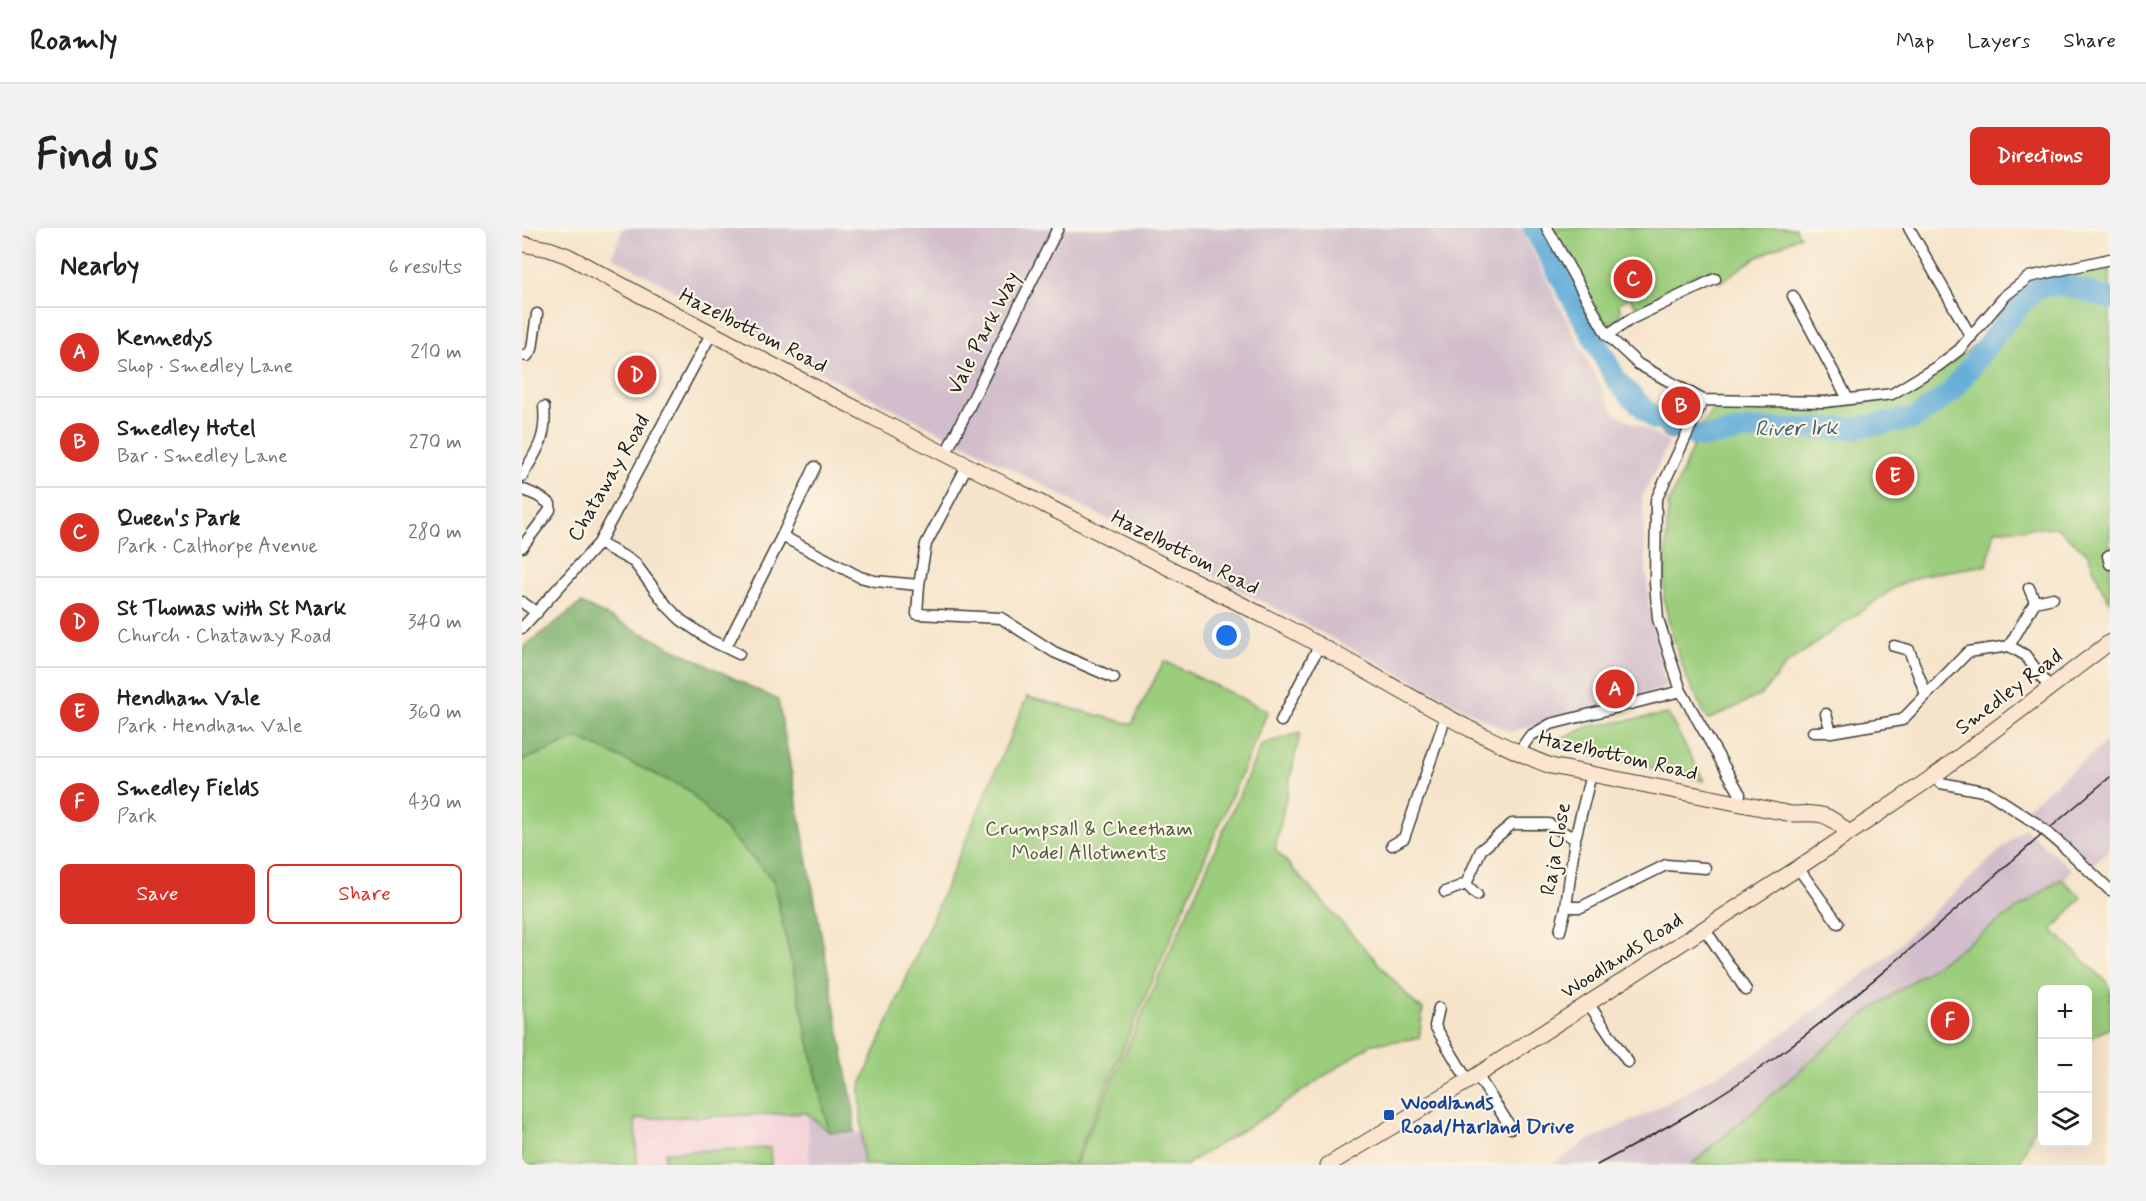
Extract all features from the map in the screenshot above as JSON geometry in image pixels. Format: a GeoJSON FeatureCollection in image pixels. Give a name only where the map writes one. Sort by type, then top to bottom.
{"type":"FeatureCollection","features":[{"type":"Feature","properties":{"kind":"street","name":"Vale Park Way"},"geometry":{"type":"LineString","coordinates":[[945,455],[1058,228]]}},
{"type":"Feature","properties":{"kind":"street"},"geometry":{"type":"LineString","coordinates":[[1547,228],[1607,335],[1638,364],[1703,400],[1825,402],[1892,394],[1938,366],[1959,350],[2006,295],[2029,277],[2110,259]]}},
{"type":"Feature","properties":{"kind":"street"},"geometry":{"type":"LineString","coordinates":[[1909,228],[1971,337]]}},
{"type":"Feature","properties":{"kind":"street","name":"Hazelbottom Road"},"geometry":{"type":"LineString","coordinates":[[522,244],[549,249],[568,256],[711,334],[816,386],[945,455],[1320,644],[1414,700],[1518,753],[1551,766],[1738,804],[1792,814],[1815,813],[1835,819],[1848,833]]}},
{"type":"Feature","properties":{"kind":"street"},"geometry":{"type":"LineString","coordinates":[[1607,335],[1631,320],[1715,279]]}},
{"type":"Feature","properties":{"kind":"street"},"geometry":{"type":"LineString","coordinates":[[1793,296],[1848,399]]}},
{"type":"Feature","properties":{"kind":"street"},"geometry":{"type":"LineString","coordinates":[[522,355],[527,356],[532,349],[537,314]]}},
{"type":"Feature","properties":{"kind":"street","name":"Chataway Road"},"geometry":{"type":"LineString","coordinates":[[522,628],[599,543],[711,334]]}},
{"type":"Feature","properties":{"kind":"street"},"geometry":{"type":"LineString","coordinates":[[1703,400],[1656,500],[1655,583],[1658,619],[1681,691],[1740,794],[1738,804]]}},
{"type":"Feature","properties":{"kind":"street"},"geometry":{"type":"LineString","coordinates":[[522,476],[542,442],[545,422],[544,407]]}},
{"type":"Feature","properties":{"kind":"street"},"geometry":{"type":"LineString","coordinates":[[967,466],[926,544],[917,614],[1001,618],[1054,651],[1114,678]]}},
{"type":"Feature","properties":{"kind":"street"},"geometry":{"type":"LineString","coordinates":[[726,647],[815,467]]}},
{"type":"Feature","properties":{"kind":"street"},"geometry":{"type":"LineString","coordinates":[[522,489],[550,504],[550,510],[522,547]]}},
{"type":"Feature","properties":{"kind":"street"},"geometry":{"type":"LineString","coordinates":[[782,536],[860,577],[875,581],[919,585]]}},
{"type":"Feature","properties":{"kind":"street"},"geometry":{"type":"LineString","coordinates":[[599,543],[634,562],[667,606],[681,620],[710,640],[739,654]]}},
{"type":"Feature","properties":{"kind":"street"},"geometry":{"type":"LineString","coordinates":[[2110,555],[2108,556],[2110,564]]}},
{"type":"Feature","properties":{"kind":"street"},"geometry":{"type":"LineString","coordinates":[[2029,588],[2035,602]]}},
{"type":"Feature","properties":{"kind":"street"},"geometry":{"type":"LineString","coordinates":[[2009,646],[2035,602],[2053,598]]}},
{"type":"Feature","properties":{"kind":"street"},"geometry":{"type":"LineString","coordinates":[[522,602],[537,613]]}},
{"type":"Feature","properties":{"kind":"street"},"geometry":{"type":"LineString","coordinates":[[1909,650],[1917,640]]}},
{"type":"Feature","properties":{"kind":"street","name":"Smedley Road"},"geometry":{"type":"LineString","coordinates":[[1934,776],[2110,642]]}},
{"type":"Feature","properties":{"kind":"street"},"geometry":{"type":"LineString","coordinates":[[1281,722],[1320,644]]}},
{"type":"Feature","properties":{"kind":"street"},"geometry":{"type":"LineString","coordinates":[[1894,646],[1909,650]]}},
{"type":"Feature","properties":{"kind":"street"},"geometry":{"type":"LineString","coordinates":[[1814,732],[1831,732],[1902,720],[1968,652],[2009,646],[2025,655],[2050,688]]}},
{"type":"Feature","properties":{"kind":"street"},"geometry":{"type":"LineString","coordinates":[[1909,650],[1926,696]]}},
{"type":"Feature","properties":{"kind":"street"},"geometry":{"type":"LineString","coordinates":[[1518,753],[1530,736],[1551,724],[1586,717],[1681,691]]}},
{"type":"Feature","properties":{"kind":"street"},"geometry":{"type":"LineString","coordinates":[[1826,714],[1831,732]]}},
{"type":"Feature","properties":{"kind":"street"},"geometry":{"type":"LineString","coordinates":[[1392,844],[1404,838],[1446,716]]}},
{"type":"Feature","properties":{"kind":"street","name":"Raja Close"},"geometry":{"type":"LineString","coordinates":[[1560,931],[1566,907],[1575,839],[1591,774]]}},
{"type":"Feature","properties":{"kind":"street"},"geometry":{"type":"LineString","coordinates":[[1934,776],[1941,783],[1988,792],[2037,824],[2110,890]]}},
{"type":"Feature","properties":{"kind":"street","name":"Woodlands Road"},"geometry":{"type":"LineString","coordinates":[[1328,1165],[1472,1078],[1798,868],[1934,776]]}},
{"type":"Feature","properties":{"kind":"street"},"geometry":{"type":"LineString","coordinates":[[1445,892],[1466,884],[1481,850],[1512,825],[1549,824],[1575,839]]}},
{"type":"Feature","properties":{"kind":"street"},"geometry":{"type":"LineString","coordinates":[[1566,907],[1581,907],[1666,865],[1705,868]]}},
{"type":"Feature","properties":{"kind":"street"},"geometry":{"type":"LineString","coordinates":[[1798,868],[1838,923]]}},
{"type":"Feature","properties":{"kind":"street"},"geometry":{"type":"LineString","coordinates":[[1466,884],[1477,895]]}},
{"type":"Feature","properties":{"kind":"street"},"geometry":{"type":"LineString","coordinates":[[1704,928],[1746,990]]}},
{"type":"Feature","properties":{"kind":"street"},"geometry":{"type":"LineString","coordinates":[[1588,1003],[1628,1062]]}},
{"type":"Feature","properties":{"kind":"street"},"geometry":{"type":"LineString","coordinates":[[1439,1008],[1435,1026],[1511,1128]]}},
{"type":"Feature","properties":{"kind":"shaded area"},"geometry":{"type":"Polygon","coordinates":[[[623,228],[1522,228],[1614,413],[1669,442],[1642,498],[1649,607],[1666,688],[1509,732],[969,446],[831,378],[612,256],[623,228]]]}},
{"type":"Feature","properties":{"kind":"shaded area"},"geometry":{"type":"Polygon","coordinates":[[[2110,739],[2110,849],[2093,865],[2027,807],[2110,739]]]}},
{"type":"Feature","properties":{"kind":"shaded area"},"geometry":{"type":"Polygon","coordinates":[[[2024,828],[2071,869],[2056,897],[1729,1165],[1552,1165],[1587,1141],[1649,1113],[1756,1053],[1878,964],[2024,828]]]}},
{"type":"Feature","properties":{"kind":"shaded area"},"geometry":{"type":"Polygon","coordinates":[[[807,1113],[810,1165],[637,1165],[634,1119],[807,1113]]]}},
{"type":"Feature","properties":{"kind":"shaded area"},"geometry":{"type":"Polygon","coordinates":[[[807,1113],[830,1132],[862,1132],[863,1165],[810,1165],[807,1113]]]}},
{"type":"Feature","properties":{"kind":"green space"},"geometry":{"type":"Polygon","coordinates":[[[1552,228],[1795,228],[1800,236],[1754,259],[1719,283],[1711,270],[1700,276],[1699,273],[1677,285],[1677,289],[1642,308],[1636,306],[1629,297],[1618,304],[1621,310],[1618,320],[1604,322],[1552,228]]]}},
{"type":"Feature","properties":{"kind":"green space"},"geometry":{"type":"Polygon","coordinates":[[[2110,263],[2110,602],[2101,587],[2088,554],[2056,527],[1995,530],[1987,565],[1923,575],[1897,586],[1788,663],[1761,695],[1708,720],[1686,677],[1670,628],[1664,600],[1668,506],[1701,427],[1714,407],[1824,407],[1895,399],[1952,363],[2056,277],[2110,263]]]}},
{"type":"Feature","properties":{"kind":"green space"},"geometry":{"type":"Polygon","coordinates":[[[581,603],[778,700],[854,1112],[854,1132],[829,1132],[773,880],[687,789],[578,738],[522,761],[522,648],[581,603]]]}},
{"type":"Feature","properties":{"kind":"green space","name":"Crumpsall & Cheetham Model Allotments"},"geometry":{"type":"Polygon","coordinates":[[[1164,661],[1268,711],[1073,1165],[863,1165],[860,1087],[1027,697],[1132,724],[1164,661]]]}},
{"type":"Feature","properties":{"kind":"green space"},"geometry":{"type":"Polygon","coordinates":[[[1668,714],[1704,781],[1550,744],[1590,726],[1668,714]]]}},
{"type":"Feature","properties":{"kind":"green space"},"geometry":{"type":"Polygon","coordinates":[[[1300,733],[1275,849],[1416,1005],[1423,1009],[1419,1038],[1372,1044],[1188,1165],[1075,1165],[1262,744],[1300,733]]]}},
{"type":"Feature","properties":{"kind":"green space"},"geometry":{"type":"Polygon","coordinates":[[[578,738],[687,789],[773,880],[829,1132],[807,1113],[635,1119],[637,1165],[522,1165],[522,761],[578,738]]]}},
{"type":"Feature","properties":{"kind":"green space"},"geometry":{"type":"Polygon","coordinates":[[[2061,879],[2082,897],[2052,930],[2110,987],[2110,1028],[2092,1038],[2092,985],[2038,985],[2038,1120],[2019,1165],[1691,1165],[1866,1013],[2061,879]]]}},
{"type":"Feature","properties":{"kind":"green space"},"geometry":{"type":"Polygon","coordinates":[[[770,1148],[771,1165],[665,1165],[665,1152],[770,1148]]]}},
{"type":"Feature","properties":{"kind":"water"},"geometry":{"type":"Polygon","coordinates":[[[1637,398],[1672,426],[1708,432],[1725,426],[1724,438],[1700,444],[1668,438],[1629,406],[1637,398]]]}},
{"type":"Feature","properties":{"kind":"waterway","name":"River Irk"},"geometry":{"type":"LineString","coordinates":[[1534,228],[1618,383],[1656,420]]}},
{"type":"Feature","properties":{"kind":"waterway","name":"River Irk"},"geometry":{"type":"LineString","coordinates":[[1694,435],[1704,437],[1745,430],[1857,428],[1916,418],[1950,393],[2007,320],[2035,289],[2052,285],[2068,286],[2110,299]]}},
{"type":"Feature","properties":{"kind":"tram line"},"geometry":{"type":"LineString","coordinates":[[1597,1165],[1689,1114],[1776,1057],[1904,955],[2110,777]]}},
{"type":"Feature","properties":{"kind":"place","name":"Queen's Park"},"geometry":{"type":"Point","coordinates":[1633,279]}},
{"type":"Feature","properties":{"kind":"place","name":"St Thomas with St Mark"},"geometry":{"type":"Point","coordinates":[637,375]}},
{"type":"Feature","properties":{"kind":"place","name":"Smedley Hotel"},"geometry":{"type":"Point","coordinates":[1681,406]}},
{"type":"Feature","properties":{"kind":"place","name":"Hendham Vale"},"geometry":{"type":"Point","coordinates":[1895,476]}},
{"type":"Feature","properties":{"kind":"place","name":"Kennedys"},"geometry":{"type":"Point","coordinates":[1615,689]}},
{"type":"Feature","properties":{"kind":"place","name":"Smedley Fields"},"geometry":{"type":"Point","coordinates":[1950,1021]}},
{"type":"Feature","properties":{"kind":"place","name":"Woodlands Road/Harland Drive"},"geometry":{"type":"Point","coordinates":[1389,1115]}}]}
